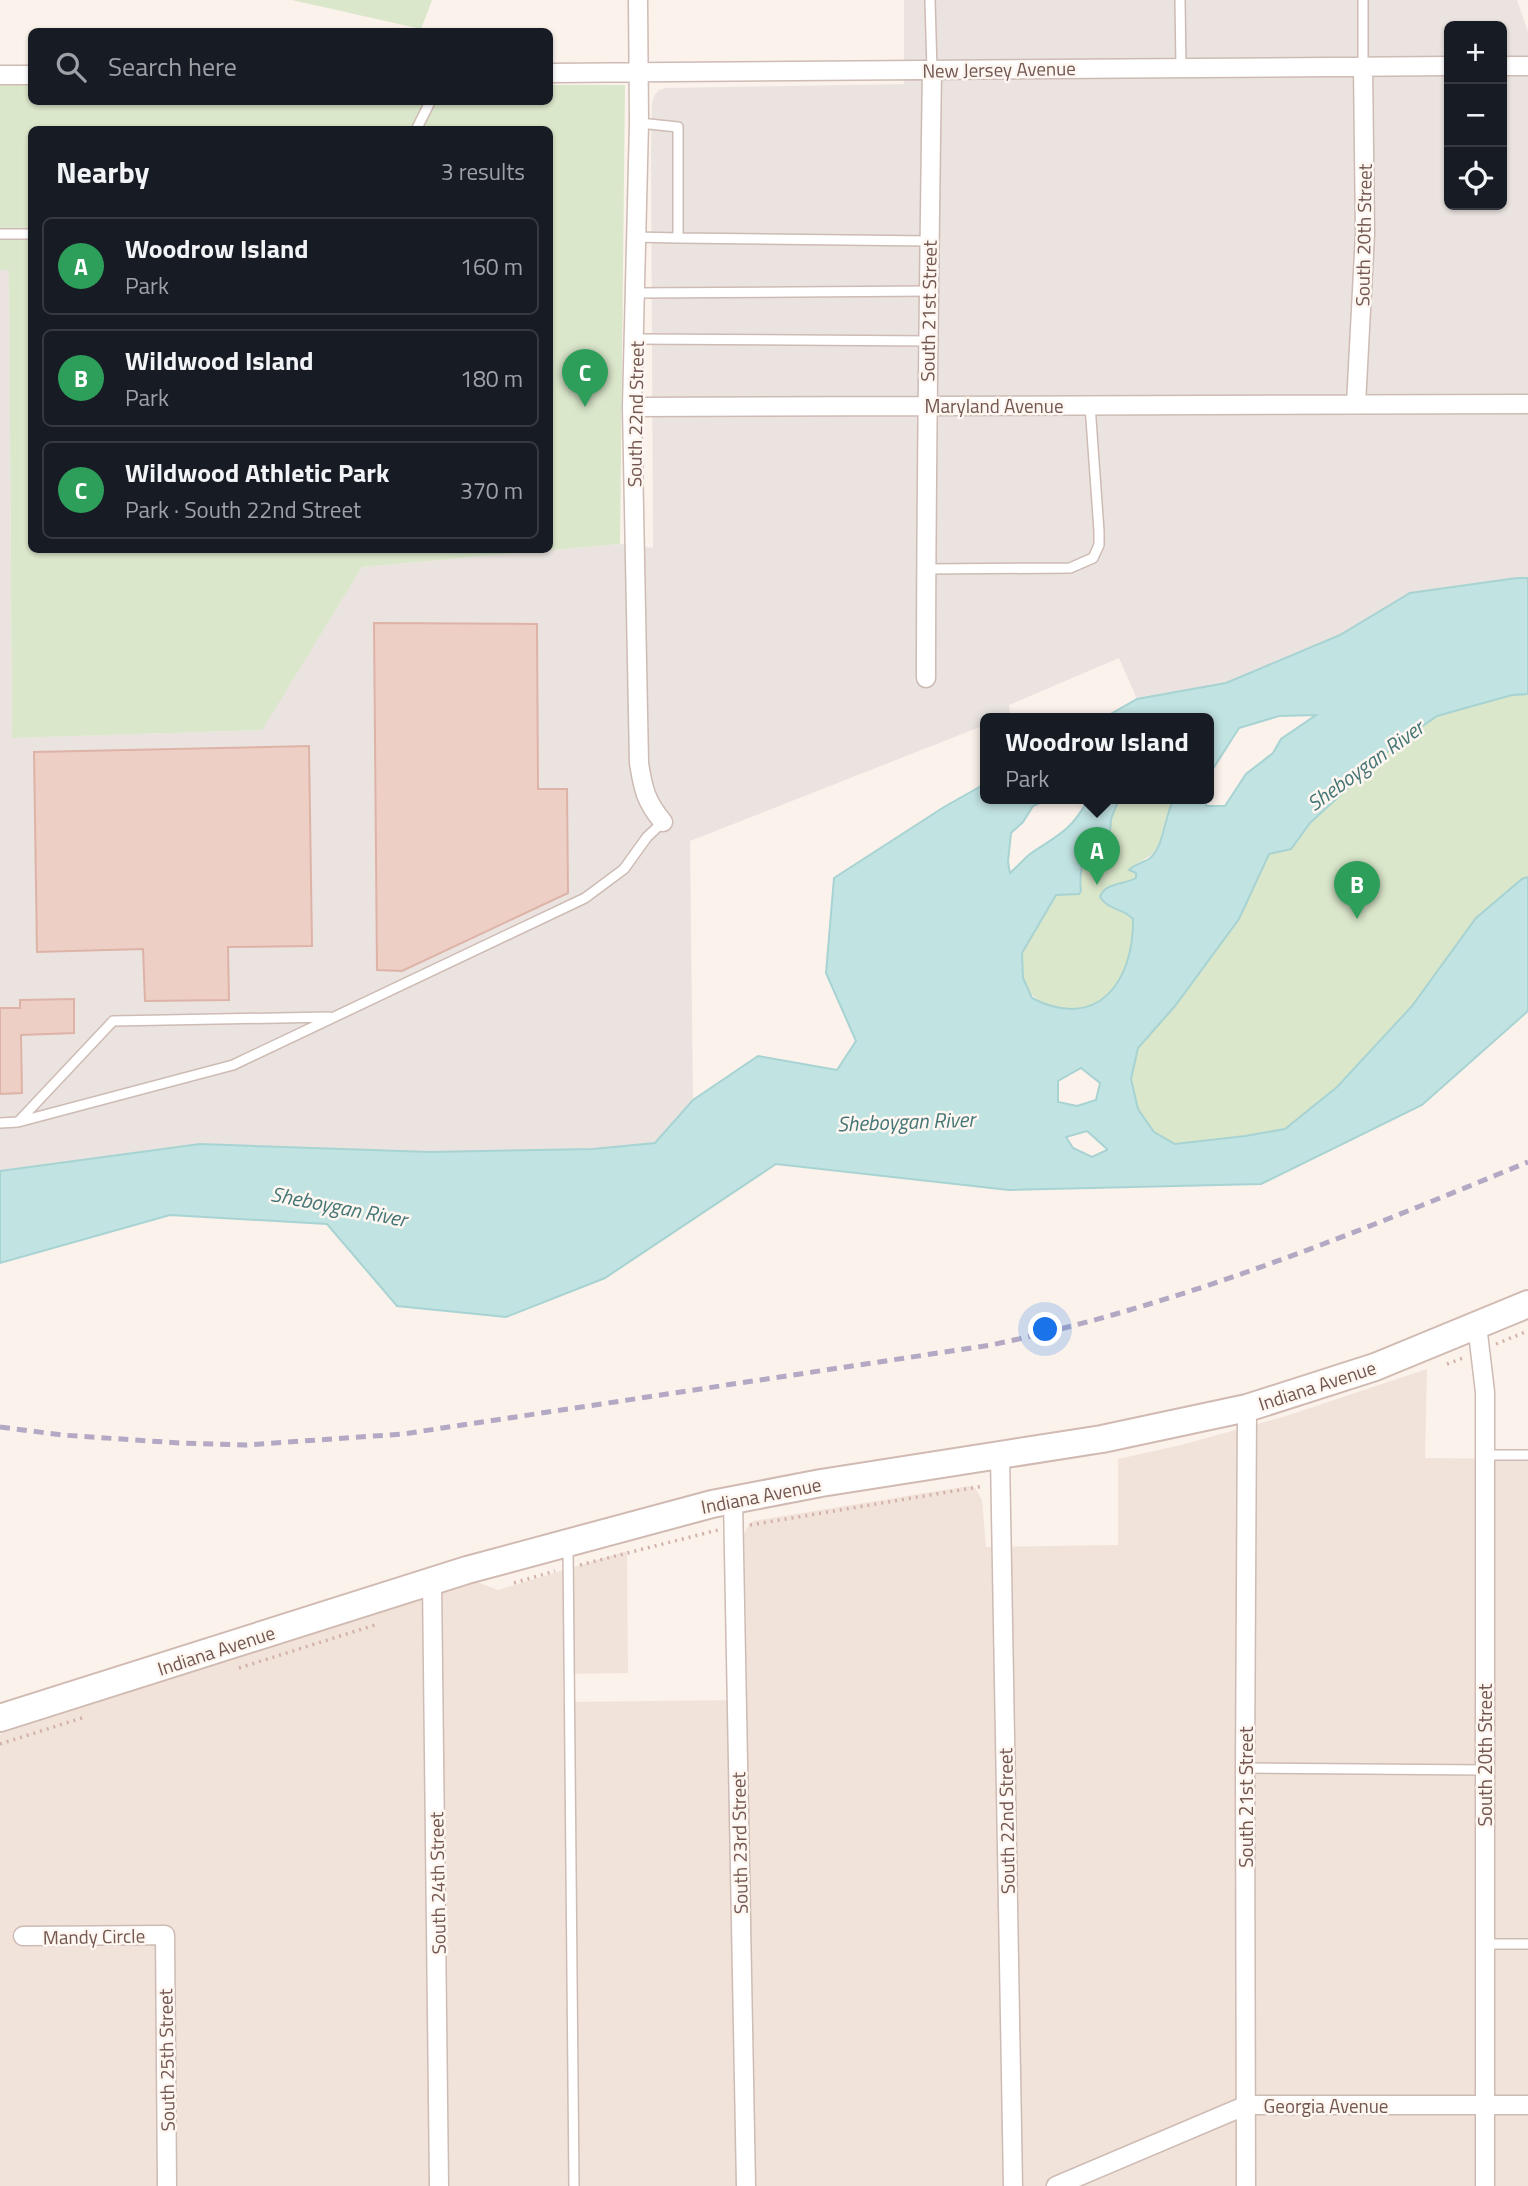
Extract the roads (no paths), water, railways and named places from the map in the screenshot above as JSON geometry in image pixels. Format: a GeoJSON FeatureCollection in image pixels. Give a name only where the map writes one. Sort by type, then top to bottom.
{"type":"FeatureCollection","features":[{"type":"Feature","properties":{"kind":"main road","name":"Indiana Avenue"},"geometry":{"type":"LineString","coordinates":[[0,1718],[432,1581],[569,1555],[733,1499],[1102,1439],[1247,1408],[1375,1367],[1528,1304]]}},
{"type":"Feature","properties":{"kind":"street","name":"South 22nd Street"},"geometry":{"type":"LineString","coordinates":[[638,0],[636,338],[632,407],[639,763],[650,807],[663,822]]}},
{"type":"Feature","properties":{"kind":"street","name":"South 20th Street"},"geometry":{"type":"LineString","coordinates":[[1356,404],[1366,234],[1363,66]]}},
{"type":"Feature","properties":{"kind":"street","name":"New Jersey Avenue"},"geometry":{"type":"LineString","coordinates":[[553,73],[1444,66]]}},
{"type":"Feature","properties":{"kind":"street"},"geometry":{"type":"LineString","coordinates":[[1507,66],[1528,66]]}},
{"type":"Feature","properties":{"kind":"street","name":"South 21st Street"},"geometry":{"type":"LineString","coordinates":[[926,678],[926,406],[932,70]]}},
{"type":"Feature","properties":{"kind":"street"},"geometry":{"type":"LineString","coordinates":[[0,75],[28,75]]}},
{"type":"Feature","properties":{"kind":"street","name":"Maryland Avenue"},"geometry":{"type":"LineString","coordinates":[[632,407],[1528,404]]}},
{"type":"Feature","properties":{"kind":"street","name":"South 20th Street"},"geometry":{"type":"LineString","coordinates":[[1478,1325],[1485,1392],[1485,2186]]}},
{"type":"Feature","properties":{"kind":"street","name":"South 21st Street"},"geometry":{"type":"LineString","coordinates":[[1246,2186],[1247,1408]]}},
{"type":"Feature","properties":{"kind":"street","name":"South 22nd Street"},"geometry":{"type":"LineString","coordinates":[[1000,1455],[1013,2186]]}},
{"type":"Feature","properties":{"kind":"street","name":"South 23rd Street"},"geometry":{"type":"LineString","coordinates":[[733,1499],[746,2186]]}},
{"type":"Feature","properties":{"kind":"street","name":"South 24th Street"},"geometry":{"type":"LineString","coordinates":[[432,1581],[439,2186]]}},
{"type":"Feature","properties":{"kind":"street","name":"Mandy Circle"},"geometry":{"type":"LineString","coordinates":[[23,1936],[165,1935]]}},
{"type":"Feature","properties":{"kind":"street","name":"South 25th Street"},"geometry":{"type":"LineString","coordinates":[[165,1935],[167,2186]]}},
{"type":"Feature","properties":{"kind":"street","name":"Georgia Avenue"},"geometry":{"type":"LineString","coordinates":[[1056,2186],[1247,2105],[1528,2105]]}},
{"type":"Feature","properties":{"kind":"lane"},"geometry":{"type":"LineString","coordinates":[[930,0],[932,70]]}},
{"type":"Feature","properties":{"kind":"lane"},"geometry":{"type":"LineString","coordinates":[[1180,0],[1181,67]]}},
{"type":"Feature","properties":{"kind":"lane"},"geometry":{"type":"LineString","coordinates":[[1363,0],[1363,66]]}},
{"type":"Feature","properties":{"kind":"lane"},"geometry":{"type":"LineString","coordinates":[[418,126],[428,105]]}},
{"type":"Feature","properties":{"kind":"lane"},"geometry":{"type":"LineString","coordinates":[[639,123],[678,127],[678,238]]}},
{"type":"Feature","properties":{"kind":"lane"},"geometry":{"type":"LineString","coordinates":[[0,234],[28,234]]}},
{"type":"Feature","properties":{"kind":"lane"},"geometry":{"type":"LineString","coordinates":[[635,237],[930,241]]}},
{"type":"Feature","properties":{"kind":"lane"},"geometry":{"type":"LineString","coordinates":[[636,293],[930,292]]}},
{"type":"Feature","properties":{"kind":"lane"},"geometry":{"type":"LineString","coordinates":[[636,338],[929,341]]}},
{"type":"Feature","properties":{"kind":"lane"},"geometry":{"type":"LineString","coordinates":[[926,569],[1070,568],[1093,558],[1099,545],[1099,531],[1090,405]]}},
{"type":"Feature","properties":{"kind":"lane"},"geometry":{"type":"LineString","coordinates":[[0,1123],[18,1122],[233,1065],[585,898],[624,869],[647,837],[663,822]]}},
{"type":"Feature","properties":{"kind":"lane"},"geometry":{"type":"LineString","coordinates":[[18,1122],[113,1021],[334,1017]]}},
{"type":"Feature","properties":{"kind":"lane"},"geometry":{"type":"LineString","coordinates":[[1485,1455],[1528,1455]]}},
{"type":"Feature","properties":{"kind":"lane"},"geometry":{"type":"LineString","coordinates":[[569,1555],[574,2186]]}},
{"type":"Feature","properties":{"kind":"lane"},"geometry":{"type":"LineString","coordinates":[[1245,1768],[1484,1770]]}},
{"type":"Feature","properties":{"kind":"lane"},"geometry":{"type":"LineString","coordinates":[[1485,1944],[1528,1944]]}},
{"type":"Feature","properties":{"kind":"water","name":"Sheboygan River"},"geometry":{"type":"Polygon","coordinates":[[[1528,578],[1528,694],[1512,695],[1437,716],[1393,747],[1310,823],[1291,849],[1269,854],[1239,919],[1175,1006],[1138,1048],[1131,1079],[1138,1109],[1154,1132],[1175,1144],[1285,1129],[1337,1087],[1412,1006],[1476,918],[1522,879],[1528,877],[1528,1011],[1422,1105],[1261,1184],[1009,1190],[776,1164],[605,1278],[506,1317],[397,1306],[327,1224],[170,1215],[0,1263],[0,1171],[200,1144],[430,1152],[593,1149],[655,1143],[693,1100],[758,1056],[837,1070],[856,1041],[826,973],[834,878],[980,787],[980,804],[1037,804],[1011,833],[1008,862],[1010,873],[1030,854],[1062,833],[1085,804],[1117,804],[1111,819],[1110,833],[1095,843],[1085,857],[1081,891],[1079,894],[1056,895],[1022,953],[1023,978],[1032,998],[1055,1007],[1075,1009],[1093,1005],[1107,995],[1119,981],[1132,942],[1133,919],[1103,901],[1100,897],[1102,892],[1110,886],[1136,878],[1136,873],[1129,870],[1149,859],[1158,847],[1172,804],[1225,806],[1246,774],[1273,753],[1281,739],[1316,715],[1279,716],[1239,728],[1214,767],[1214,713],[1112,713],[1137,699],[1226,683],[1340,635],[1410,593],[1528,578]],[[1081,1068],[1058,1081],[1058,1102],[1077,1106],[1096,1100],[1100,1083],[1081,1068]],[[1087,1131],[1066,1137],[1073,1148],[1092,1157],[1107,1149],[1087,1131]]]}},
{"type":"Feature","properties":{"kind":"railway"},"geometry":{"type":"LineString","coordinates":[[0,1427],[62,1435],[246,1445],[403,1434],[991,1345],[1061,1329],[1197,1289],[1330,1241],[1528,1162]]}},
{"type":"Feature","properties":{"kind":"place","name":"Wildwood Athletic Park"},"geometry":{"type":"Point","coordinates":[585,407]}},
{"type":"Feature","properties":{"kind":"place","name":"Woodrow Island"},"geometry":{"type":"Point","coordinates":[1097,885]}},
{"type":"Feature","properties":{"kind":"place","name":"Wildwood Island"},"geometry":{"type":"Point","coordinates":[1357,919]}}]}
